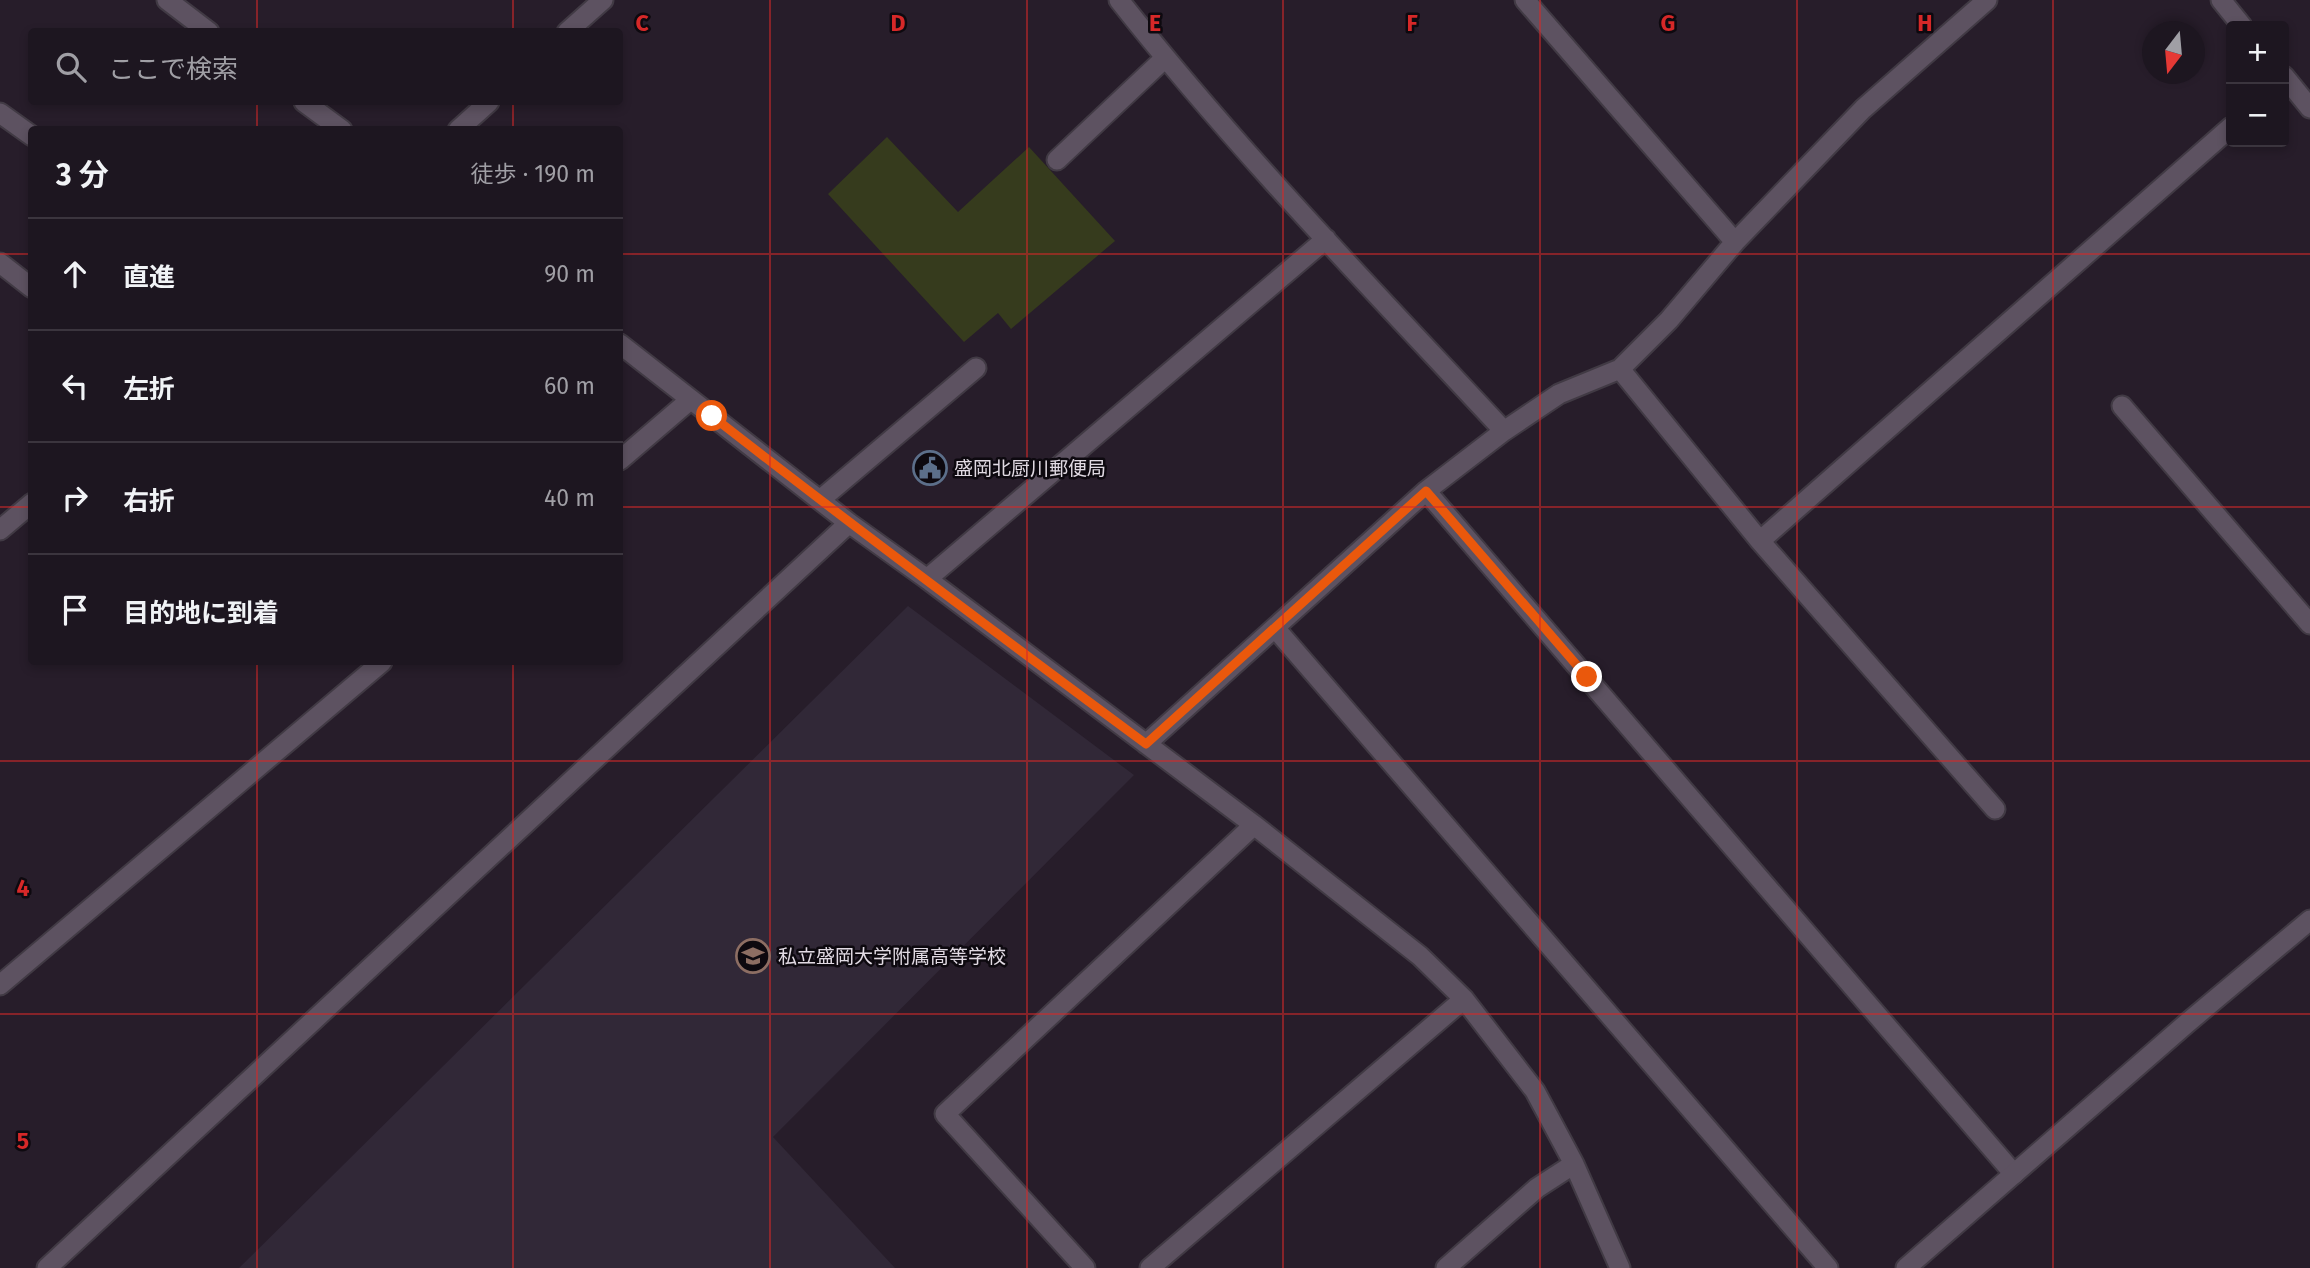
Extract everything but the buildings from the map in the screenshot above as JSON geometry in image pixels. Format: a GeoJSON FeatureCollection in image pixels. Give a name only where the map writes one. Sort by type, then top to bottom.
{"type":"FeatureCollection","features":[{"type":"Feature","properties":{"kind":"street"},"geometry":{"type":"LineString","coordinates":[[167,0],[204,28]]}},
{"type":"Feature","properties":{"kind":"street"},"geometry":{"type":"LineString","coordinates":[[572,28],[603,0]]}},
{"type":"Feature","properties":{"kind":"street"},"geometry":{"type":"LineString","coordinates":[[1119,0],[1165,58],[1326,239],[1504,430]]}},
{"type":"Feature","properties":{"kind":"street"},"geometry":{"type":"LineString","coordinates":[[1525,0],[1735,242]]}},
{"type":"Feature","properties":{"kind":"street"},"geometry":{"type":"LineString","coordinates":[[1146,744],[1426,491],[1504,430],[1559,394],[1620,369],[1669,320],[1735,242],[1863,109],[1987,0]]}},
{"type":"Feature","properties":{"kind":"street"},"geometry":{"type":"LineString","coordinates":[[2221,0],[2238,21]]}},
{"type":"Feature","properties":{"kind":"street"},"geometry":{"type":"LineString","coordinates":[[1057,160],[1165,58]]}},
{"type":"Feature","properties":{"kind":"street"},"geometry":{"type":"LineString","coordinates":[[2289,84],[2310,108]]}},
{"type":"Feature","properties":{"kind":"street"},"geometry":{"type":"LineString","coordinates":[[308,105],[336,126]]}},
{"type":"Feature","properties":{"kind":"street"},"geometry":{"type":"LineString","coordinates":[[462,126],[486,105]]}},
{"type":"Feature","properties":{"kind":"street"},"geometry":{"type":"LineString","coordinates":[[0,113],[28,133]]}},
{"type":"Feature","properties":{"kind":"street"},"geometry":{"type":"LineString","coordinates":[[1760,541],[2226,131]]}},
{"type":"Feature","properties":{"kind":"street"},"geometry":{"type":"LineString","coordinates":[[927,579],[1326,239]]}},
{"type":"Feature","properties":{"kind":"street"},"geometry":{"type":"LineString","coordinates":[[0,263],[28,285]]}},
{"type":"Feature","properties":{"kind":"street"},"geometry":{"type":"LineString","coordinates":[[623,346],[849,523],[1254,825],[1420,956],[1464,999],[1535,1091],[1574,1164],[1620,1268]]}},
{"type":"Feature","properties":{"kind":"street"},"geometry":{"type":"LineString","coordinates":[[820,500],[976,368]]}},
{"type":"Feature","properties":{"kind":"street"},"geometry":{"type":"LineString","coordinates":[[1620,369],[1760,541],[1995,809]]}},
{"type":"Feature","properties":{"kind":"street"},"geometry":{"type":"LineString","coordinates":[[623,457],[690,400]]}},
{"type":"Feature","properties":{"kind":"street"},"geometry":{"type":"LineString","coordinates":[[2122,406],[2310,624]]}},
{"type":"Feature","properties":{"kind":"street"},"geometry":{"type":"LineString","coordinates":[[1426,491],[2014,1174]]}},
{"type":"Feature","properties":{"kind":"street"},"geometry":{"type":"LineString","coordinates":[[0,530],[28,506]]}},
{"type":"Feature","properties":{"kind":"street"},"geometry":{"type":"LineString","coordinates":[[47,1268],[849,523]]}},
{"type":"Feature","properties":{"kind":"street"},"geometry":{"type":"LineString","coordinates":[[1275,628],[1828,1268]]}},
{"type":"Feature","properties":{"kind":"street"},"geometry":{"type":"LineString","coordinates":[[0,985],[378,665]]}},
{"type":"Feature","properties":{"kind":"street"},"geometry":{"type":"LineString","coordinates":[[1085,1268],[945,1114],[1254,825]]}},
{"type":"Feature","properties":{"kind":"street"},"geometry":{"type":"LineString","coordinates":[[1906,1268],[2186,1024],[2310,920]]}},
{"type":"Feature","properties":{"kind":"street"},"geometry":{"type":"LineString","coordinates":[[1150,1268],[1464,999]]}},
{"type":"Feature","properties":{"kind":"street"},"geometry":{"type":"LineString","coordinates":[[1446,1268],[1537,1188],[1574,1164]]}},
{"type":"Feature","properties":{"kind":"shaded area","name":"私立盛岡大学附属高等学校"},"geometry":{"type":"Polygon","coordinates":[[[908,606],[1134,775],[773,1137],[895,1268],[239,1268],[908,606]]]}},
{"type":"Feature","properties":{"kind":"green space"},"geometry":{"type":"Polygon","coordinates":[[[887,137],[958,212],[1029,147],[1115,241],[1011,329],[998,313],[964,342],[828,194],[887,137]]]}},
{"type":"Feature","properties":{"kind":"place","name":"盛岡北厨川郵便局"},"geometry":{"type":"Point","coordinates":[930,468]}},
{"type":"Feature","properties":{"kind":"place","name":"私立盛岡大学附属高等学校"},"geometry":{"type":"Point","coordinates":[753,956]}},
{"type":"Feature","properties":{"kind":"route"},"geometry":{"type":"LineString","coordinates":[[712,416],[849,523],[1146,744],[1426,491],[1587,677]]}}]}
